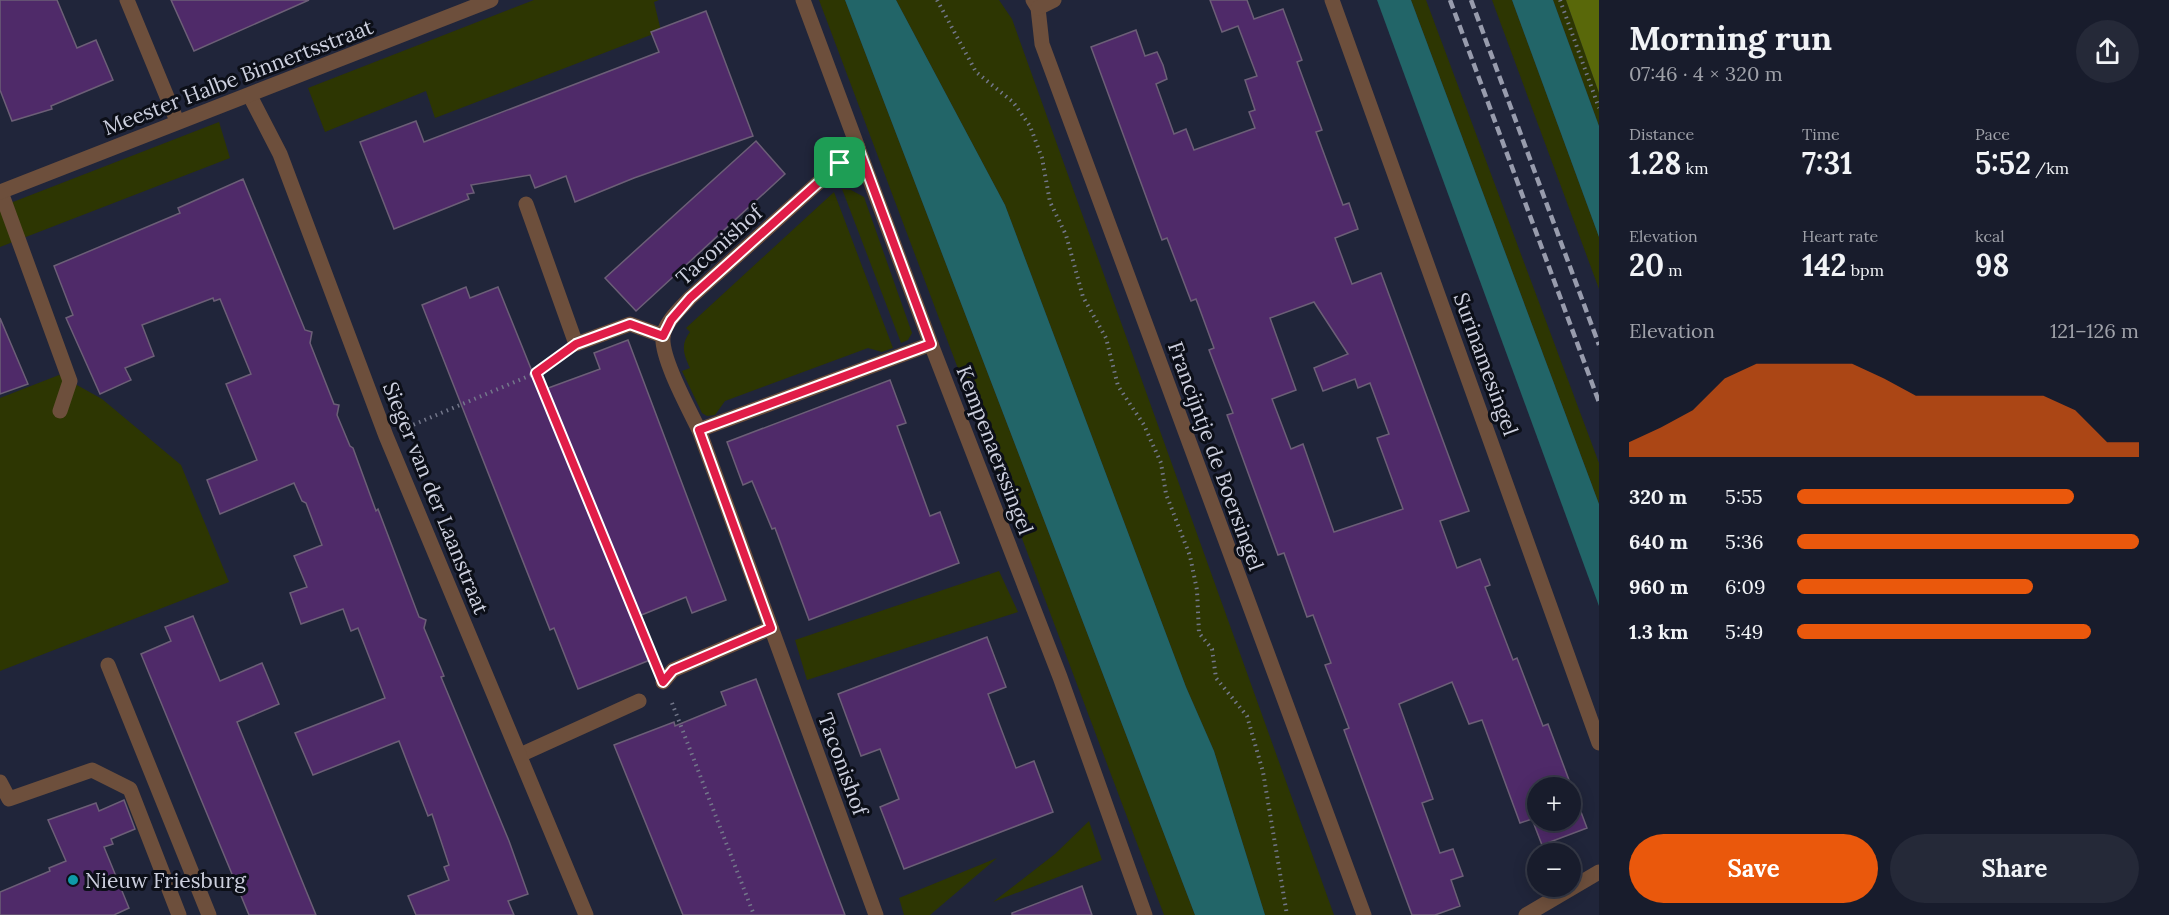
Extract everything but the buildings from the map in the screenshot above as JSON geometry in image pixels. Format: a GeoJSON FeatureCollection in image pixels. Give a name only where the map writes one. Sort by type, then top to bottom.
{"type":"FeatureCollection","features":[{"type":"Feature","properties":{"kind":"street"},"geometry":{"type":"LineString","coordinates":[[127,0],[177,121]]}},
{"type":"Feature","properties":{"kind":"street","name":"Meester Halbe Binnertsstraat"},"geometry":{"type":"LineString","coordinates":[[0,192],[491,0]]}},
{"type":"Feature","properties":{"kind":"street","name":"Kempenaerssingel"},"geometry":{"type":"LineString","coordinates":[[803,0],[931,344],[1060,677],[1145,915]]}},
{"type":"Feature","properties":{"kind":"street"},"geometry":{"type":"LineString","coordinates":[[1035,4],[1054,0]]}},
{"type":"Feature","properties":{"kind":"street","name":"Surinamesingel"},"geometry":{"type":"LineString","coordinates":[[1332,0],[1599,743]]}},
{"type":"Feature","properties":{"kind":"street","name":"Francijntje de Boersingel"},"geometry":{"type":"LineString","coordinates":[[1035,4],[1042,44],[1364,915]]}},
{"type":"Feature","properties":{"kind":"street","name":"Sieger van der Laanstraat"},"geometry":{"type":"LineString","coordinates":[[250,96],[280,154],[386,436],[586,915]]}},
{"type":"Feature","properties":{"kind":"street","name":"Taconishof"},"geometry":{"type":"LineString","coordinates":[[858,147],[690,298],[671,320],[663,336],[670,365],[699,430],[876,915]]}},
{"type":"Feature","properties":{"kind":"street"},"geometry":{"type":"LineString","coordinates":[[0,192],[70,381],[60,411]]}},
{"type":"Feature","properties":{"kind":"street"},"geometry":{"type":"LineString","coordinates":[[526,204],[576,344],[630,324],[663,336]]}},
{"type":"Feature","properties":{"kind":"street"},"geometry":{"type":"LineString","coordinates":[[699,430],[931,344]]}},
{"type":"Feature","properties":{"kind":"street"},"geometry":{"type":"LineString","coordinates":[[663,682],[673,670],[771,628]]}},
{"type":"Feature","properties":{"kind":"street"},"geometry":{"type":"LineString","coordinates":[[108,665],[208,915]]}},
{"type":"Feature","properties":{"kind":"street"},"geometry":{"type":"LineString","coordinates":[[520,755],[639,701]]}},
{"type":"Feature","properties":{"kind":"street"},"geometry":{"type":"LineString","coordinates":[[0,782],[9,798],[92,770],[130,789],[179,915]]}},
{"type":"Feature","properties":{"kind":"street"},"geometry":{"type":"LineString","coordinates":[[1526,915],[1599,872]]}},
{"type":"Feature","properties":{"kind":"path"},"geometry":{"type":"LineString","coordinates":[[937,0],[976,72],[1013,102],[1030,126],[1042,158],[1050,202],[1066,235],[1083,297],[1106,338],[1118,386],[1144,425],[1161,463],[1166,494],[1190,556],[1197,590],[1199,633],[1212,649],[1216,678],[1247,716],[1263,772],[1287,915]]}},
{"type":"Feature","properties":{"kind":"path"},"geometry":{"type":"LineString","coordinates":[[1560,0],[1599,108]]}},
{"type":"Feature","properties":{"kind":"path"},"geometry":{"type":"LineString","coordinates":[[386,436],[536,373],[576,344]]}},
{"type":"Feature","properties":{"kind":"path"},"geometry":{"type":"LineString","coordinates":[[536,373],[663,682],[754,915]]}},
{"type":"Feature","properties":{"kind":"shaded area"},"geometry":{"type":"Polygon","coordinates":[[[534,0],[659,0],[654,2],[661,31],[435,118],[426,91],[325,132],[308,88],[534,0]]]}},
{"type":"Feature","properties":{"kind":"shaded area"},"geometry":{"type":"Polygon","coordinates":[[[819,0],[845,0],[1195,915],[1164,915],[819,0]]]}},
{"type":"Feature","properties":{"kind":"shaded area"},"geometry":{"type":"Polygon","coordinates":[[[845,0],[896,0],[1005,205],[1186,687],[1214,751],[1265,915],[1195,915],[845,0]]]}},
{"type":"Feature","properties":{"kind":"shaded area"},"geometry":{"type":"Polygon","coordinates":[[[896,0],[999,0],[1012,19],[1334,915],[1265,915],[1214,751],[1186,687],[1005,205],[896,0]]]}},
{"type":"Feature","properties":{"kind":"shaded area"},"geometry":{"type":"Polygon","coordinates":[[[1377,0],[1411,0],[1599,504],[1599,606],[1377,0]]]}},
{"type":"Feature","properties":{"kind":"shaded area"},"geometry":{"type":"Polygon","coordinates":[[[1411,0],[1426,0],[1599,463],[1599,504],[1411,0]]]}},
{"type":"Feature","properties":{"kind":"shaded area"},"geometry":{"type":"Polygon","coordinates":[[[1492,0],[1512,0],[1599,237],[1599,289],[1492,0]]]}},
{"type":"Feature","properties":{"kind":"shaded area"},"geometry":{"type":"Polygon","coordinates":[[[1512,0],[1553,0],[1599,126],[1599,237],[1512,0]]]}},
{"type":"Feature","properties":{"kind":"shaded area"},"geometry":{"type":"Polygon","coordinates":[[[1553,0],[1566,0],[1599,93],[1599,126],[1553,0]]]}},
{"type":"Feature","properties":{"kind":"shaded area"},"geometry":{"type":"Polygon","coordinates":[[[219,122],[230,158],[0,247],[0,207],[219,122]]]}},
{"type":"Feature","properties":{"kind":"shaded area"},"geometry":{"type":"Polygon","coordinates":[[[842,189],[851,190],[864,197],[912,333],[908,340],[901,343],[842,189]]]}},
{"type":"Feature","properties":{"kind":"shaded area"},"geometry":{"type":"Polygon","coordinates":[[[834,192],[893,348],[882,352],[868,348],[725,401],[715,415],[707,416],[702,413],[682,371],[690,368],[684,350],[685,341],[690,332],[686,328],[834,192]]]}},
{"type":"Feature","properties":{"kind":"shaded area"},"geometry":{"type":"Polygon","coordinates":[[[59,375],[102,399],[181,465],[229,582],[0,671],[0,398],[59,375]]]}},
{"type":"Feature","properties":{"kind":"shaded area"},"geometry":{"type":"Polygon","coordinates":[[[999,571],[1018,612],[807,680],[795,640],[999,571]]]}},
{"type":"Feature","properties":{"kind":"shaded area"},"geometry":{"type":"Polygon","coordinates":[[[1089,821],[1102,860],[993,902],[1055,854],[1089,821]]]}},
{"type":"Feature","properties":{"kind":"shaded area"},"geometry":{"type":"Polygon","coordinates":[[[997,858],[930,915],[904,915],[899,898],[997,858]]]}},
{"type":"Feature","properties":{"kind":"green space"},"geometry":{"type":"Polygon","coordinates":[[[1566,0],[1599,0],[1599,93],[1566,0]]]}},
{"type":"Feature","properties":{"kind":"railway"},"geometry":{"type":"LineString","coordinates":[[1450,0],[1599,402]]}},
{"type":"Feature","properties":{"kind":"railway"},"geometry":{"type":"LineString","coordinates":[[1471,0],[1599,345]]}},
{"type":"Feature","properties":{"kind":"place","name":"Nieuw Friesburg"},"geometry":{"type":"Point","coordinates":[73,880]}},
{"type":"Feature","properties":{"kind":"route"},"geometry":{"type":"LineString","coordinates":[[858,147],[931,344],[699,430],[771,628],[673,670],[663,682],[536,373],[576,344],[630,324],[663,336],[671,320],[690,298],[840,163],[858,147]]}}]}
